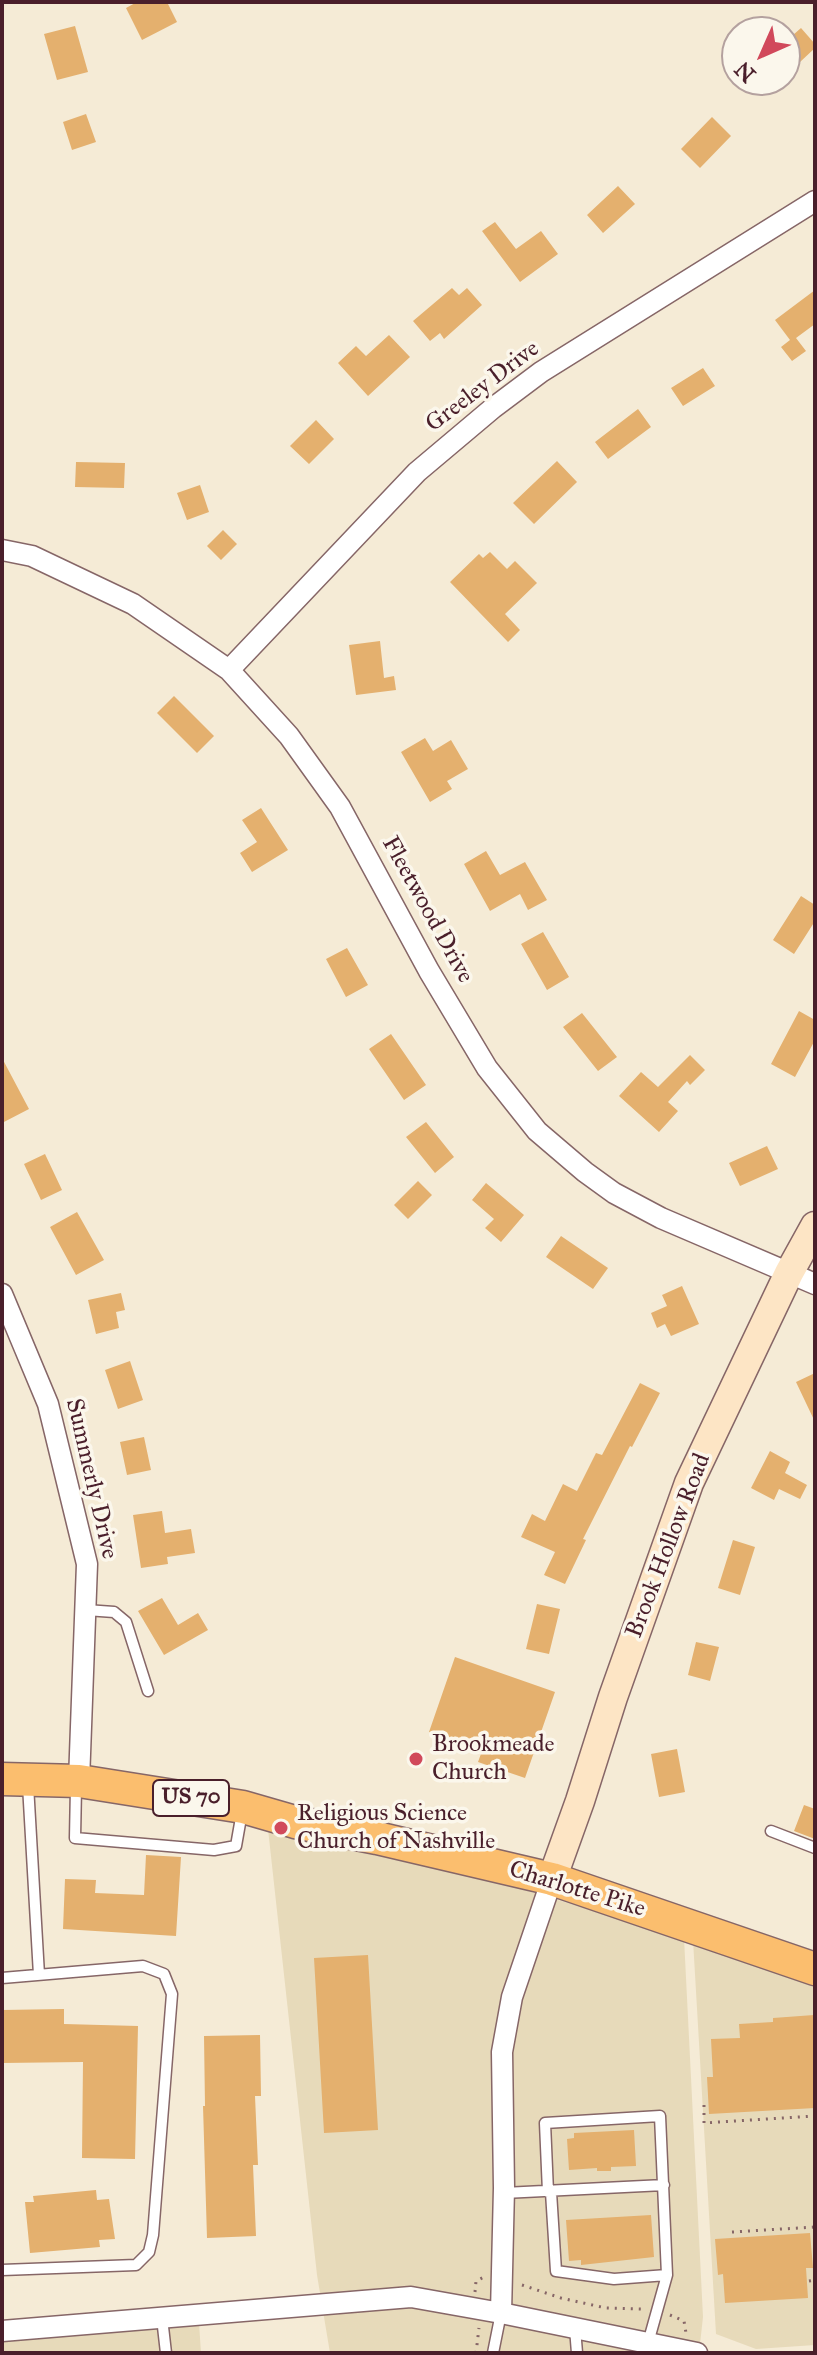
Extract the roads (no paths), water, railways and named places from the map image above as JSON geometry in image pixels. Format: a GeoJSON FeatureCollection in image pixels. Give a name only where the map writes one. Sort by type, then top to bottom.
{"type":"FeatureCollection","features":[{"type":"Feature","properties":{"kind":"main road","name":"Charlotte Pike"},"geometry":{"type":"LineString","coordinates":[[15,1779],[78,1780],[243,1807],[295,1822],[552,1879],[815,1969]]}},
{"type":"Feature","properties":{"kind":"street","name":"Greeley Drive"},"geometry":{"type":"LineString","coordinates":[[229,670],[417,472],[493,408],[541,372],[815,201]]}},
{"type":"Feature","properties":{"kind":"street","name":"Fleetwood Drive"},"geometry":{"type":"LineString","coordinates":[[2,550],[32,556],[133,604],[229,670],[289,736],[340,807],[429,971],[487,1068],[537,1131],[614,1193],[661,1218],[802,1279]]}},
{"type":"Feature","properties":{"kind":"street","name":"Brook Hollow Road"},"geometry":{"type":"LineString","coordinates":[[552,1879],[689,1483],[802,1279],[815,1226]]}},
{"type":"Feature","properties":{"kind":"street","name":"Summerly Drive"},"geometry":{"type":"LineString","coordinates":[[2,1294],[48,1404],[87,1564],[78,1780]]}},
{"type":"Feature","properties":{"kind":"street"},"geometry":{"type":"LineString","coordinates":[[501,2313],[504,2193],[502,2052],[512,1997],[552,1879]]}},
{"type":"Feature","properties":{"kind":"street"},"geometry":{"type":"LineString","coordinates":[[2,2331],[411,2297],[575,2328],[626,2346],[648,2343],[697,2353]]}},
{"type":"Feature","properties":{"kind":"lane"},"geometry":{"type":"LineString","coordinates":[[86,1610],[114,1612],[126,1622],[148,1691]]}},
{"type":"Feature","properties":{"kind":"lane"},"geometry":{"type":"LineString","coordinates":[[15,1779],[39,1975]]}},
{"type":"Feature","properties":{"kind":"lane"},"geometry":{"type":"LineString","coordinates":[[78,1780],[75,1838],[214,1850],[236,1846],[243,1807]]}},
{"type":"Feature","properties":{"kind":"lane"},"geometry":{"type":"LineString","coordinates":[[771,1831],[815,1848]]}},
{"type":"Feature","properties":{"kind":"lane"},"geometry":{"type":"LineString","coordinates":[[2,1978],[143,1966],[164,1974],[172,1994],[153,2235],[149,2252],[136,2265],[2,2270]]}},
{"type":"Feature","properties":{"kind":"lane"},"geometry":{"type":"LineString","coordinates":[[648,2343],[667,2275],[660,2116],[545,2123],[556,2271],[614,2279],[667,2275]]}},
{"type":"Feature","properties":{"kind":"lane"},"geometry":{"type":"LineString","coordinates":[[504,2193],[664,2189]]}},
{"type":"Feature","properties":{"kind":"lane"},"geometry":{"type":"LineString","coordinates":[[493,2353],[501,2313]]}},
{"type":"Feature","properties":{"kind":"lane"},"geometry":{"type":"LineString","coordinates":[[162,2318],[166,2353]]}},
{"type":"Feature","properties":{"kind":"lane"},"geometry":{"type":"LineString","coordinates":[[575,2328],[577,2353]]}},
{"type":"Feature","properties":{"kind":"place","name":"Brookmeade Church"},"geometry":{"type":"Point","coordinates":[416,1759]}},
{"type":"Feature","properties":{"kind":"place","name":"Religious Science Church of Nashville"},"geometry":{"type":"Point","coordinates":[281,1828]}}]}
